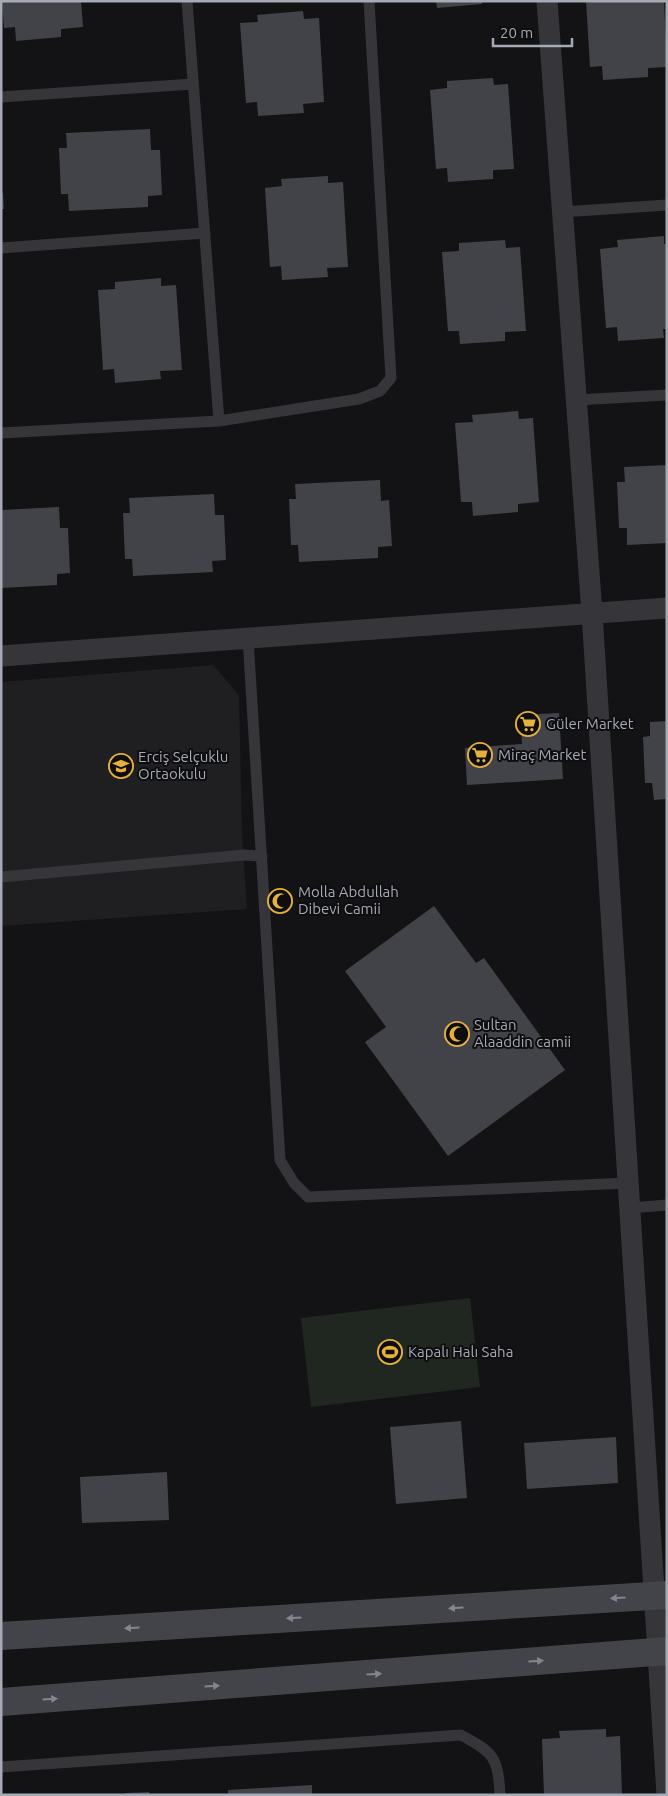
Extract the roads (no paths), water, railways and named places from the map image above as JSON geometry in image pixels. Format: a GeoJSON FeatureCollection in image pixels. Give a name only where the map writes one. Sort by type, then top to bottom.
{"type":"FeatureCollection","features":[{"type":"Feature","properties":{"kind":"street"},"geometry":{"type":"LineString","coordinates":[[547,1],[592,613],[628,1183],[661,1596],[667,1795]]}},
{"type":"Feature","properties":{"kind":"street"},"geometry":{"type":"LineString","coordinates":[[1,656],[667,608]]}},
{"type":"Feature","properties":{"kind":"street"},"geometry":{"type":"LineString","coordinates":[[1,1636],[661,1596]]}},
{"type":"Feature","properties":{"kind":"street"},"geometry":{"type":"LineString","coordinates":[[1,1702],[662,1652]]}},
{"type":"Feature","properties":{"kind":"lane"},"geometry":{"type":"LineString","coordinates":[[186,1],[220,421]]}},
{"type":"Feature","properties":{"kind":"lane"},"geometry":{"type":"LineString","coordinates":[[1,434],[220,421],[359,399],[380,391],[392,378],[369,1]]}},
{"type":"Feature","properties":{"kind":"lane"},"geometry":{"type":"LineString","coordinates":[[1,97],[193,84]]}},
{"type":"Feature","properties":{"kind":"lane"},"geometry":{"type":"LineString","coordinates":[[562,212],[667,205]]}},
{"type":"Feature","properties":{"kind":"lane"},"geometry":{"type":"LineString","coordinates":[[1,248],[205,233]]}},
{"type":"Feature","properties":{"kind":"lane"},"geometry":{"type":"LineString","coordinates":[[576,400],[667,394]]}},
{"type":"Feature","properties":{"kind":"lane"},"geometry":{"type":"LineString","coordinates":[[248,638],[280,1160],[294,1183],[308,1198],[628,1183]]}},
{"type":"Feature","properties":{"kind":"lane"},"geometry":{"type":"LineString","coordinates":[[1,877],[244,854],[262,856]]}},
{"type":"Feature","properties":{"kind":"lane"},"geometry":{"type":"LineString","coordinates":[[630,1208],[667,1205]]}},
{"type":"Feature","properties":{"kind":"lane"},"geometry":{"type":"LineString","coordinates":[[1,1767],[461,1735],[486,1749],[498,1767],[500,1795]]}},
{"type":"Feature","properties":{"kind":"place","name":"Güler Market"},"geometry":{"type":"Point","coordinates":[528,724]}},
{"type":"Feature","properties":{"kind":"place","name":"Miraç Market"},"geometry":{"type":"Point","coordinates":[480,755]}},
{"type":"Feature","properties":{"kind":"place","name":"Erciş Selçuklu Ortaokulu"},"geometry":{"type":"Point","coordinates":[121,766]}},
{"type":"Feature","properties":{"kind":"place","name":"Molla Abdullah Dibevi Camii"},"geometry":{"type":"Point","coordinates":[280,901]}},
{"type":"Feature","properties":{"kind":"place","name":"Sultan Alaaddin camii"},"geometry":{"type":"Point","coordinates":[457,1034]}},
{"type":"Feature","properties":{"kind":"place","name":"Kapalı Halı Saha"},"geometry":{"type":"Point","coordinates":[390,1352]}}]}
